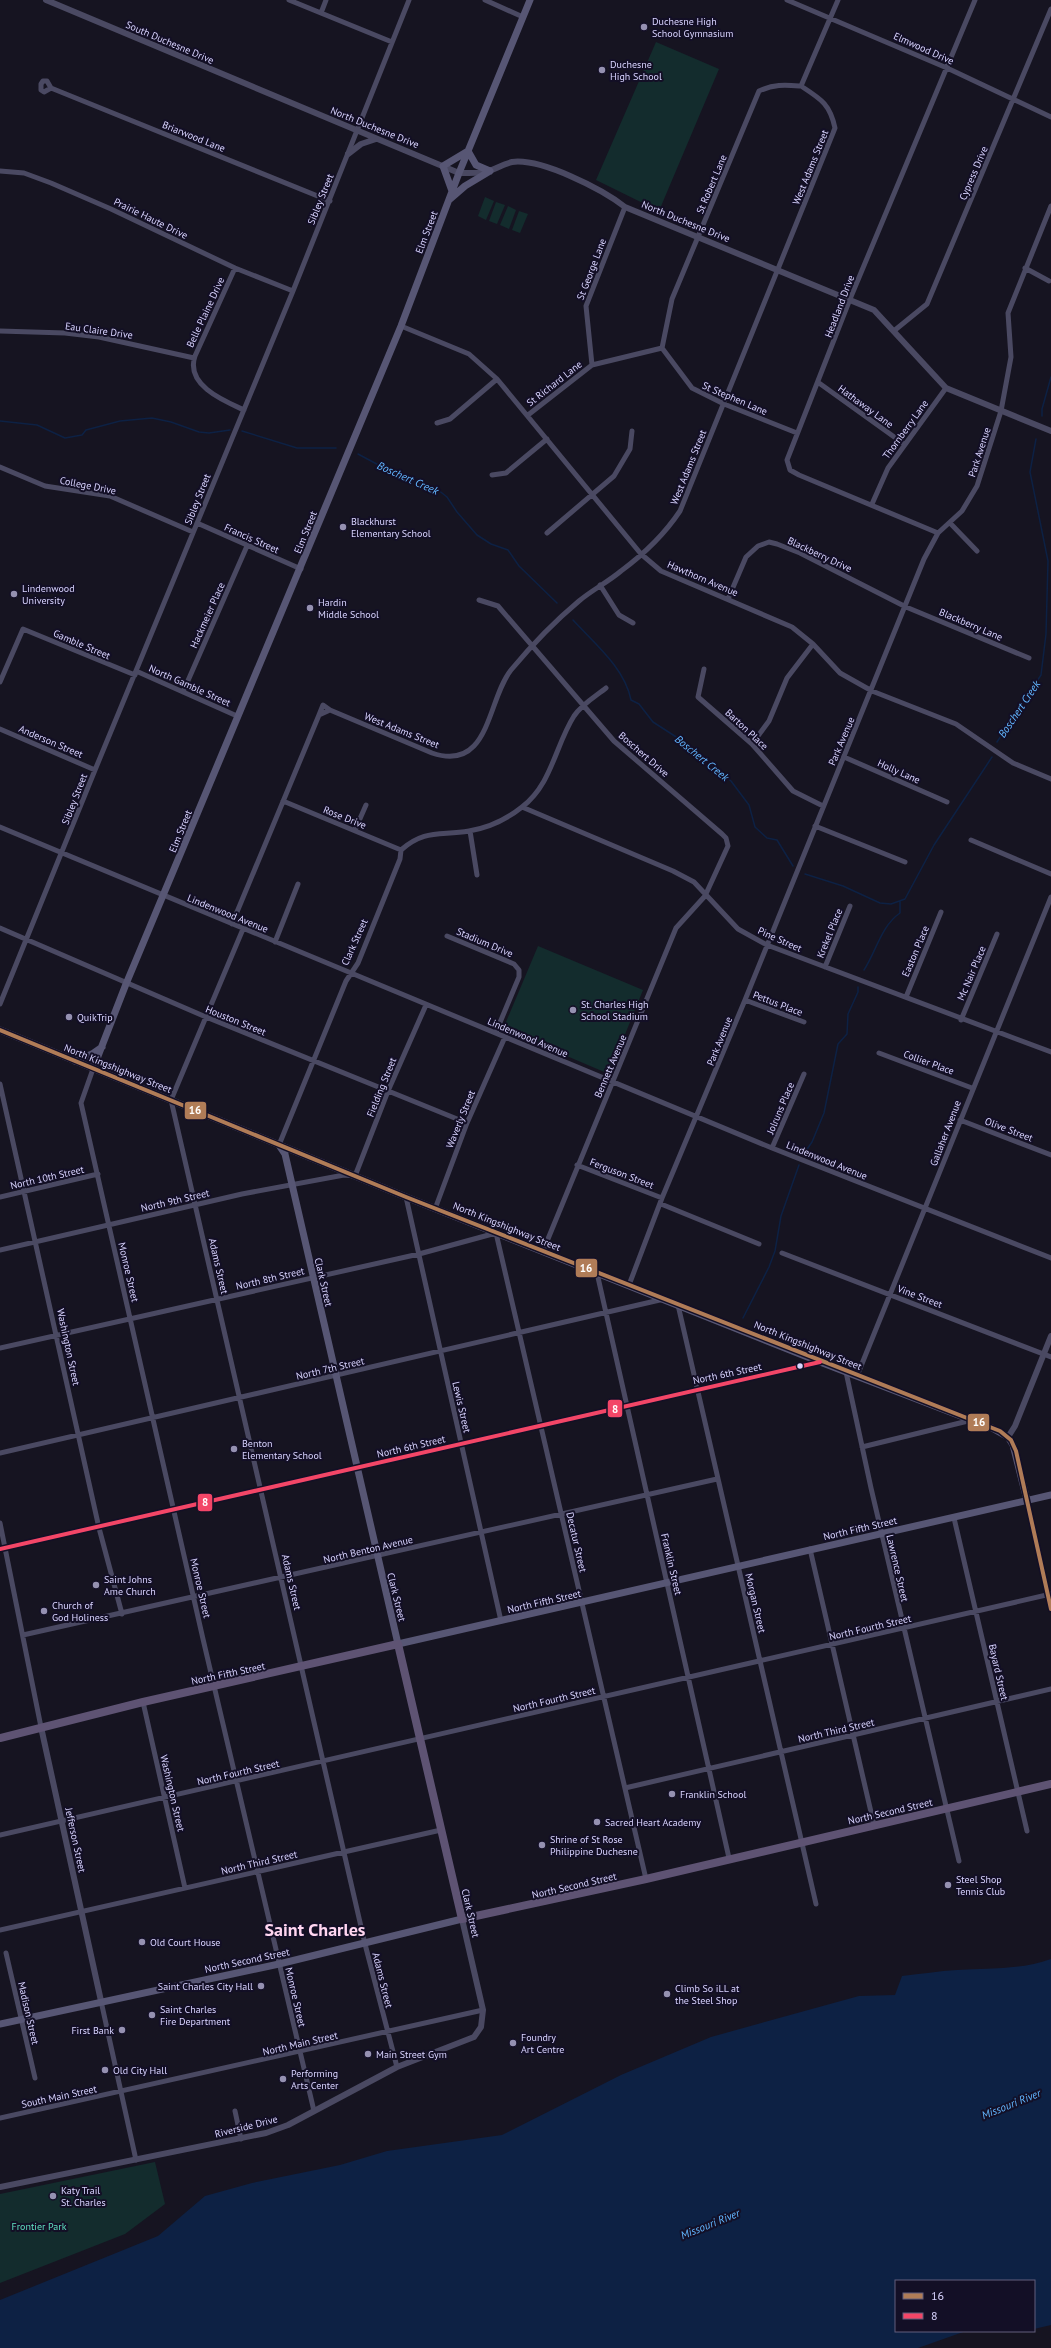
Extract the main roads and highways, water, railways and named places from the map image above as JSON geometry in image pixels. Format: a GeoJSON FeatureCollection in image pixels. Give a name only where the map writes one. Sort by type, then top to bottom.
{"type":"FeatureCollection","features":[{"type":"Feature","properties":{"kind":"main road","name":"Elm Street"},"geometry":{"type":"LineString","coordinates":[[93,1069],[126,984],[164,897],[237,716],[301,569],[401,326],[459,173],[530,0]]}},
{"type":"Feature","properties":{"kind":"main road"},"geometry":{"type":"LineString","coordinates":[[449,200],[465,186],[490,170],[476,165],[468,151],[443,166],[452,191]]}},
{"type":"Feature","properties":{"kind":"main road","name":"North Kingshighway Street"},"geometry":{"type":"LineString","coordinates":[[0,1030],[406,1197],[820,1362],[973,1420],[1008,1437],[1016,1451],[1027,1500]]}},
{"type":"Feature","properties":{"kind":"main road"},"geometry":{"type":"LineString","coordinates":[[75,1061],[92,1054],[102,1046]]}},
{"type":"Feature","properties":{"kind":"main road","name":"Clark Street"},"geometry":{"type":"LineString","coordinates":[[279,1145],[285,1154],[376,1556],[462,1919]]}},
{"type":"Feature","properties":{"kind":"main road","name":"North Fifth Street"},"geometry":{"type":"LineString","coordinates":[[0,1738],[143,1702],[303,1667],[810,1549],[954,1518],[1051,1495]]}},
{"type":"Feature","properties":{"kind":"main road","name":"North Second Street"},"geometry":{"type":"LineString","coordinates":[[0,2024],[101,2001],[279,1964],[462,1919],[646,1879],[729,1858],[1051,1784]]}},
{"type":"Feature","properties":{"kind":"water","name":"Missouri River"},"geometry":{"type":"Polygon","coordinates":[[[1051,1959],[1051,2325],[1035,2329],[1035,2280],[895,2280],[895,2332],[963,2332],[918,2348],[0,2348],[0,2300],[158,2236],[205,2196],[252,2183],[340,2165],[387,2151],[502,2135],[621,2075],[711,2037],[859,1996],[895,1995],[902,1976],[950,1970],[1017,1967],[1040,1963],[1051,1959]]]}},
{"type":"Feature","properties":{"kind":"waterway","name":"Boschert Creek"},"geometry":{"type":"LineString","coordinates":[[1042,416],[1042,409],[1051,377]]}},
{"type":"Feature","properties":{"kind":"waterway","name":"Boschert Creek"},"geometry":{"type":"LineString","coordinates":[[0,421],[37,425],[65,438],[82,435],[86,430],[120,421],[152,418],[171,422],[199,432],[209,433],[230,430]]}},
{"type":"Feature","properties":{"kind":"waterway","name":"Boschert Creek"},"geometry":{"type":"LineString","coordinates":[[242,431],[297,448],[336,448]]}},
{"type":"Feature","properties":{"kind":"waterway","name":"Boschert Creek"},"geometry":{"type":"LineString","coordinates":[[997,742],[1041,675],[1046,634],[1048,561],[1030,472],[1036,439]]}},
{"type":"Feature","properties":{"kind":"waterway","name":"Boschert Creek"},"geometry":{"type":"LineString","coordinates":[[358,454],[401,477],[437,489],[447,497],[457,512],[477,535],[491,544],[508,550],[519,566],[557,603]]}},
{"type":"Feature","properties":{"kind":"waterway","name":"Boschert Creek"},"geometry":{"type":"LineString","coordinates":[[573,620],[616,667],[628,688],[631,700],[639,704],[653,722],[684,742],[702,760],[709,763],[731,781],[749,805],[755,827],[767,838],[777,840],[793,866]]}},
{"type":"Feature","properties":{"kind":"waterway","name":"Boschert Creek"},"geometry":{"type":"LineString","coordinates":[[805,874],[843,886],[880,903],[891,904],[905,899],[934,845],[992,757]]}},
{"type":"Feature","properties":{"kind":"waterway"},"geometry":{"type":"LineString","coordinates":[[864,970],[883,932],[893,918],[900,913],[900,902]]}},
{"type":"Feature","properties":{"kind":"waterway"},"geometry":{"type":"LineString","coordinates":[[803,1155],[812,1142],[824,1113],[838,1044],[847,1034],[848,1014],[858,992],[858,987]]}},
{"type":"Feature","properties":{"kind":"waterway"},"geometry":{"type":"LineString","coordinates":[[743,1318],[769,1267],[775,1251],[781,1216],[799,1165]]}},
{"type":"Feature","properties":{"kind":"place","name":"Duchesne High School Gymnasium"},"geometry":{"type":"Point","coordinates":[644,27]}},
{"type":"Feature","properties":{"kind":"place","name":"Duchesne High School"},"geometry":{"type":"Point","coordinates":[602,70]}},
{"type":"Feature","properties":{"kind":"place","name":"Blackhurst Elementary School"},"geometry":{"type":"Point","coordinates":[343,527]}},
{"type":"Feature","properties":{"kind":"place","name":"Lindenwood University"},"geometry":{"type":"Point","coordinates":[14,594]}},
{"type":"Feature","properties":{"kind":"place","name":"Hardin Middle School"},"geometry":{"type":"Point","coordinates":[310,608]}},
{"type":"Feature","properties":{"kind":"place","name":"St. Charles High School Stadium"},"geometry":{"type":"Point","coordinates":[573,1010]}},
{"type":"Feature","properties":{"kind":"place","name":"QuikTrip"},"geometry":{"type":"Point","coordinates":[69,1017]}},
{"type":"Feature","properties":{"kind":"place","name":"Benton Elementary School"},"geometry":{"type":"Point","coordinates":[234,1449]}},
{"type":"Feature","properties":{"kind":"place","name":"Saint Johns Ame Church"},"geometry":{"type":"Point","coordinates":[96,1585]}},
{"type":"Feature","properties":{"kind":"place","name":"Church of God Holiness"},"geometry":{"type":"Point","coordinates":[44,1611]}},
{"type":"Feature","properties":{"kind":"place","name":"Franklin School"},"geometry":{"type":"Point","coordinates":[672,1794]}},
{"type":"Feature","properties":{"kind":"place","name":"Sacred Heart Academy"},"geometry":{"type":"Point","coordinates":[597,1822]}},
{"type":"Feature","properties":{"kind":"place","name":"Shrine of St Rose Philippine Duchesne"},"geometry":{"type":"Point","coordinates":[542,1845]}},
{"type":"Feature","properties":{"kind":"place","name":"Steel Shop Tennis Club"},"geometry":{"type":"Point","coordinates":[948,1885]}},
{"type":"Feature","properties":{"kind":"place","name":"Old Court House"},"geometry":{"type":"Point","coordinates":[142,1942]}},
{"type":"Feature","properties":{"kind":"place","name":"Saint Charles City Hall"},"geometry":{"type":"Point","coordinates":[261,1986]}},
{"type":"Feature","properties":{"kind":"place","name":"Climb So iLL at the Steel Shop"},"geometry":{"type":"Point","coordinates":[667,1994]}},
{"type":"Feature","properties":{"kind":"place","name":"Saint Charles Fire Department"},"geometry":{"type":"Point","coordinates":[152,2015]}},
{"type":"Feature","properties":{"kind":"place","name":"First Bank"},"geometry":{"type":"Point","coordinates":[122,2030]}},
{"type":"Feature","properties":{"kind":"place","name":"Foundry Art Centre"},"geometry":{"type":"Point","coordinates":[513,2043]}},
{"type":"Feature","properties":{"kind":"place","name":"Main Street Gym"},"geometry":{"type":"Point","coordinates":[368,2054]}},
{"type":"Feature","properties":{"kind":"place","name":"Old City Hall"},"geometry":{"type":"Point","coordinates":[105,2070]}},
{"type":"Feature","properties":{"kind":"place","name":"Performing Arts Center"},"geometry":{"type":"Point","coordinates":[283,2079]}},
{"type":"Feature","properties":{"kind":"place","name":"Katy Trail St. Charles"},"geometry":{"type":"Point","coordinates":[53,2196]}},
{"type":"Feature","properties":{"kind":"district","name":"Saint Charles"},"geometry":{"type":"Point","coordinates":[315,1930]}},
{"type":"Feature","properties":{"kind":"park label","name":"Frontier Park"},"geometry":{"type":"Point","coordinates":[39,2226]}}]}
